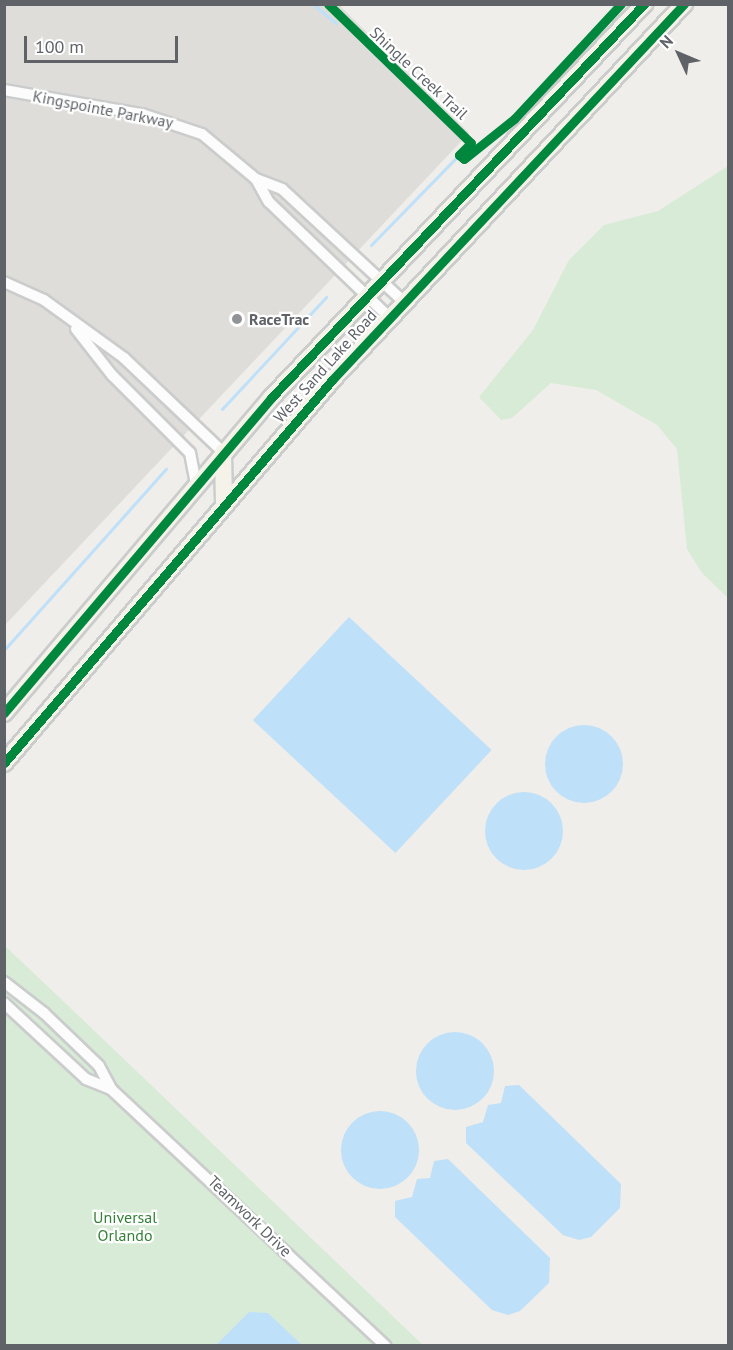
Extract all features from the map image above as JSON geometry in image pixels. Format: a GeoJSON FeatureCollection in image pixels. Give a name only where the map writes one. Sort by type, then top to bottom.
{"type":"FeatureCollection","features":[{"type":"Feature","properties":{"kind":"main road","name":"West Sand Lake Road"},"geometry":{"type":"LineString","coordinates":[[4,713],[223,452],[380,281],[644,4]]}},
{"type":"Feature","properties":{"kind":"main road","name":"West Sand Lake Road"},"geometry":{"type":"LineString","coordinates":[[4,763],[223,505],[389,317],[682,6]]}},
{"type":"Feature","properties":{"kind":"main road"},"geometry":{"type":"LineString","coordinates":[[223,452],[227,470],[223,505]]}},
{"type":"Feature","properties":{"kind":"street","name":"Kingspointe Parkway"},"geometry":{"type":"LineString","coordinates":[[4,90],[172,121],[202,134],[256,179],[282,189],[404,302]]}},
{"type":"Feature","properties":{"kind":"street","name":"Kingspointe Parkway"},"geometry":{"type":"LineString","coordinates":[[256,179],[268,202],[389,317]]}},
{"type":"Feature","properties":{"kind":"street"},"geometry":{"type":"LineString","coordinates":[[300,232],[314,217]]}},
{"type":"Feature","properties":{"kind":"street"},"geometry":{"type":"LineString","coordinates":[[4,282],[44,300],[70,322],[124,358],[223,452]]}},
{"type":"Feature","properties":{"kind":"street"},"geometry":{"type":"LineString","coordinates":[[70,322],[112,375],[190,453],[196,483]]}},
{"type":"Feature","properties":{"kind":"street","name":"Teamwork Drive"},"geometry":{"type":"LineString","coordinates":[[4,982],[99,1066],[111,1089],[386,1346]]}},
{"type":"Feature","properties":{"kind":"street","name":"Teamwork Drive"},"geometry":{"type":"LineString","coordinates":[[4,1003],[86,1079],[111,1089]]}},
{"type":"Feature","properties":{"kind":"shaded area"},"geometry":{"type":"Polygon","coordinates":[[[5,5],[339,5],[469,133],[5,625],[5,5]]]}},
{"type":"Feature","properties":{"kind":"green space"},"geometry":{"type":"Polygon","coordinates":[[[728,166],[728,598],[702,573],[687,549],[677,449],[657,425],[596,390],[551,383],[512,418],[501,420],[479,397],[533,330],[569,260],[604,225],[658,211],[728,166]]]}},
{"type":"Feature","properties":{"kind":"green space","name":"Universal Orlando"},"geometry":{"type":"Polygon","coordinates":[[[4,945],[60,998],[423,1345],[5,1345],[4,945]]]}},
{"type":"Feature","properties":{"kind":"water"},"geometry":{"type":"Polygon","coordinates":[[[349,617],[492,750],[395,853],[253,720],[349,617]]]}},
{"type":"Feature","properties":{"kind":"water"},"geometry":{"type":"Polygon","coordinates":[[[584,725],[599,728],[612,736],[620,749],[623,764],[620,779],[612,792],[599,800],[584,803],[569,800],[556,792],[548,779],[545,764],[548,749],[556,736],[569,728],[584,725]]]}},
{"type":"Feature","properties":{"kind":"water"},"geometry":{"type":"Polygon","coordinates":[[[524,792],[539,795],[552,803],[560,816],[563,831],[560,846],[552,859],[539,867],[524,870],[509,867],[496,859],[488,846],[485,831],[488,816],[496,803],[509,795],[524,792]]]}},
{"type":"Feature","properties":{"kind":"water"},"geometry":{"type":"Polygon","coordinates":[[[455,1032],[470,1035],[483,1043],[491,1056],[494,1071],[491,1086],[483,1099],[470,1107],[455,1110],[440,1107],[427,1099],[419,1086],[416,1071],[419,1056],[427,1043],[440,1035],[455,1032]]]}},
{"type":"Feature","properties":{"kind":"water"},"geometry":{"type":"Polygon","coordinates":[[[519,1085],[621,1184],[620,1208],[591,1237],[579,1240],[563,1235],[466,1143],[466,1127],[483,1122],[488,1105],[501,1103],[505,1086],[519,1085]]]}},
{"type":"Feature","properties":{"kind":"water"},"geometry":{"type":"Polygon","coordinates":[[[380,1111],[395,1114],[408,1122],[416,1135],[419,1150],[416,1165],[408,1178],[395,1186],[380,1189],[365,1186],[352,1178],[344,1165],[341,1150],[344,1135],[352,1122],[365,1114],[380,1111]]]}},
{"type":"Feature","properties":{"kind":"water"},"geometry":{"type":"Polygon","coordinates":[[[448,1159],[550,1258],[549,1283],[520,1311],[508,1315],[492,1310],[395,1217],[395,1201],[412,1197],[417,1179],[430,1178],[434,1161],[448,1159]]]}},
{"type":"Feature","properties":{"kind":"water"},"geometry":{"type":"Polygon","coordinates":[[[249,1312],[268,1313],[302,1345],[216,1345],[249,1312]]]}},
{"type":"Feature","properties":{"kind":"waterway"},"geometry":{"type":"LineString","coordinates":[[158,4],[211,4]]}},
{"type":"Feature","properties":{"kind":"waterway"},"geometry":{"type":"LineString","coordinates":[[313,4],[336,23]]}},
{"type":"Feature","properties":{"kind":"waterway"},"geometry":{"type":"LineString","coordinates":[[371,245],[455,159]]}},
{"type":"Feature","properties":{"kind":"waterway"},"geometry":{"type":"LineString","coordinates":[[222,409],[326,297]]}},
{"type":"Feature","properties":{"kind":"waterway"},"geometry":{"type":"LineString","coordinates":[[4,650],[166,469]]}},
{"type":"Feature","properties":{"kind":"cycle path","name":"Shingle Creek Trail"},"geometry":{"type":"LineString","coordinates":[[328,4],[471,143],[459,155],[464,159],[514,119],[621,4]]}},
{"type":"Feature","properties":{"kind":"cycle path"},"geometry":{"type":"LineString","coordinates":[[4,713],[271,398],[644,4]]}},
{"type":"Feature","properties":{"kind":"cycle path"},"geometry":{"type":"LineString","coordinates":[[4,763],[332,380],[684,4]]}},
{"type":"Feature","properties":{"kind":"place","name":"RaceTrac"},"geometry":{"type":"Point","coordinates":[237,319]}}]}
